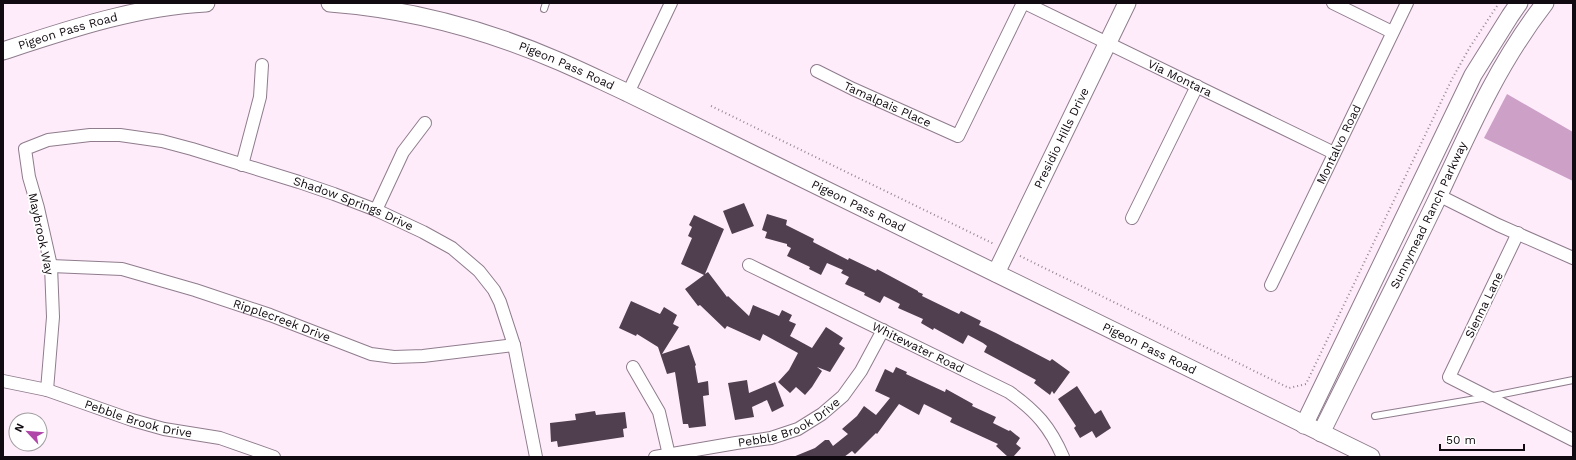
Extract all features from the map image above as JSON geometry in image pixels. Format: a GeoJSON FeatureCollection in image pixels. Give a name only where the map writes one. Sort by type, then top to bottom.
{"type":"FeatureCollection","features":[{"type":"Feature","properties":{"kind":"street","name":"Pigeon Pass Road"},"geometry":{"type":"LineString","coordinates":[[3,51],[54,34],[131,13],[206,3]]}},
{"type":"Feature","properties":{"kind":"street","name":"Pigeon Pass Road"},"geometry":{"type":"LineString","coordinates":[[330,3],[384,9],[424,16],[462,26],[498,38],[555,60],[628,93],[996,272],[1371,457]]}},
{"type":"Feature","properties":{"kind":"street"},"geometry":{"type":"LineString","coordinates":[[628,93],[670,3]]}},
{"type":"Feature","properties":{"kind":"street","name":"Via Montara"},"geometry":{"type":"LineString","coordinates":[[1024,3],[1334,153]]}},
{"type":"Feature","properties":{"kind":"street","name":"Tamalpais Place"},"geometry":{"type":"LineString","coordinates":[[817,71],[853,89],[958,136],[1024,3]]}},
{"type":"Feature","properties":{"kind":"street","name":"Presidio Hills Drive"},"geometry":{"type":"LineString","coordinates":[[996,272],[1127,3]]}},
{"type":"Feature","properties":{"kind":"street"},"geometry":{"type":"LineString","coordinates":[[1333,3],[1392,32]]}},
{"type":"Feature","properties":{"kind":"street","name":"Montalvo Road"},"geometry":{"type":"LineString","coordinates":[[1271,285],[1407,3]]}},
{"type":"Feature","properties":{"kind":"street","name":"Sunnymead Ranch Parkway"},"geometry":{"type":"LineString","coordinates":[[1304,425],[1473,75],[1510,16],[1520,3]]}},
{"type":"Feature","properties":{"kind":"street","name":"Sunnymead Ranch Parkway"},"geometry":{"type":"LineString","coordinates":[[1321,433],[1438,195],[1471,124],[1495,79],[1526,27],[1545,3]]}},
{"type":"Feature","properties":{"kind":"street"},"geometry":{"type":"LineString","coordinates":[[242,165],[260,97],[262,65]]}},
{"type":"Feature","properties":{"kind":"street"},"geometry":{"type":"LineString","coordinates":[[1473,75],[1470,100],[1436,172],[1432,186],[1438,195],[1573,258]]}},
{"type":"Feature","properties":{"kind":"street"},"geometry":{"type":"LineString","coordinates":[[1132,218],[1197,86]]}},
{"type":"Feature","properties":{"kind":"street"},"geometry":{"type":"LineString","coordinates":[[376,210],[403,152],[425,122]]}},
{"type":"Feature","properties":{"kind":"street","name":"Shadow Springs Drive"},"geometry":{"type":"LineString","coordinates":[[25,150],[48,140],[65,137],[120,135],[162,141],[300,182],[376,210],[423,232],[452,248],[479,271],[494,290],[500,302],[514,345],[536,457]]}},
{"type":"Feature","properties":{"kind":"street","name":"Maybrook Way"},"geometry":{"type":"LineString","coordinates":[[25,150],[28,177],[38,208],[51,266],[53,318],[47,390]]}},
{"type":"Feature","properties":{"kind":"street","name":"Sienna Lane"},"geometry":{"type":"LineString","coordinates":[[1488,397],[1449,377],[1518,233]]}},
{"type":"Feature","properties":{"kind":"street","name":"Whitewater Road"},"geometry":{"type":"LineString","coordinates":[[750,265],[1009,392],[1031,409],[1043,422],[1058,445],[1063,457]]}},
{"type":"Feature","properties":{"kind":"street","name":"Ripplecreek Drive"},"geometry":{"type":"LineString","coordinates":[[51,266],[122,269],[195,290],[270,315],[372,354],[394,357],[423,356],[514,345]]}},
{"type":"Feature","properties":{"kind":"street","name":"Pebble Brook Drive"},"geometry":{"type":"LineString","coordinates":[[655,457],[771,438],[798,429],[822,414],[843,396],[861,371],[883,330]]}},
{"type":"Feature","properties":{"kind":"street"},"geometry":{"type":"LineString","coordinates":[[633,367],[659,412],[669,454]]}},
{"type":"Feature","properties":{"kind":"street","name":"Pebble Brook Drive"},"geometry":{"type":"LineString","coordinates":[[3,381],[47,390],[132,420],[164,429],[220,438],[274,457]]}},
{"type":"Feature","properties":{"kind":"street"},"geometry":{"type":"LineString","coordinates":[[1488,397],[1573,440]]}},
{"type":"Feature","properties":{"kind":"lane"},"geometry":{"type":"LineString","coordinates":[[1375,416],[1488,397],[1573,380]]}},
{"type":"Feature","properties":{"kind":"path"},"geometry":{"type":"LineString","coordinates":[[711,106],[1289,388],[1306,384],[1452,79],[1470,47],[1499,3]]}},
{"type":"Feature","properties":{"kind":"shaded area"},"geometry":{"type":"Polygon","coordinates":[[[1507,94],[1573,132],[1573,181],[1484,138],[1507,94]]]}},
{"type":"Feature","properties":{"kind":"building"},"geometry":{"type":"Polygon","coordinates":[[[744,203],[754,226],[732,234],[723,211],[744,203]]]}},
{"type":"Feature","properties":{"kind":"building"},"geometry":{"type":"Polygon","coordinates":[[[767,214],[787,220],[786,225],[814,239],[813,242],[848,260],[849,258],[876,271],[877,269],[923,294],[922,296],[959,314],[961,311],[981,321],[979,325],[1050,361],[1052,359],[1070,372],[1054,394],[1052,391],[1050,395],[1034,383],[1036,380],[984,352],[987,346],[968,335],[963,344],[934,328],[933,330],[921,323],[923,319],[898,308],[900,304],[884,296],[880,303],[864,295],[865,293],[845,284],[849,277],[841,273],[843,270],[827,263],[821,275],[809,269],[810,267],[787,256],[791,248],[787,246],[787,244],[765,238],[767,232],[762,230],[767,214]]]}},
{"type":"Feature","properties":{"kind":"building"},"geometry":{"type":"Polygon","coordinates":[[[694,215],[724,229],[705,274],[708,272],[727,297],[728,296],[749,316],[753,305],[779,316],[782,310],[792,315],[789,321],[796,324],[790,336],[812,348],[826,327],[843,338],[839,344],[845,348],[830,372],[817,367],[822,371],[805,395],[796,387],[790,393],[778,382],[789,370],[798,353],[763,334],[760,341],[727,326],[725,329],[700,305],[698,306],[685,289],[704,275],[681,264],[692,238],[688,236],[692,227],[689,225],[694,215]]]}},
{"type":"Feature","properties":{"kind":"building"},"geometry":{"type":"Polygon","coordinates":[[[631,301],[660,314],[664,307],[677,315],[673,324],[679,327],[662,354],[689,345],[696,365],[698,383],[708,381],[709,395],[703,396],[706,426],[689,428],[688,424],[683,424],[675,372],[667,374],[658,347],[637,334],[636,336],[619,328],[631,301]]]}},
{"type":"Feature","properties":{"kind":"building"},"geometry":{"type":"Polygon","coordinates":[[[896,367],[907,372],[906,374],[945,392],[946,389],[973,404],[972,406],[996,417],[993,423],[1009,431],[1010,430],[1020,438],[1016,444],[1021,448],[1013,457],[1008,457],[996,446],[998,444],[950,422],[952,418],[924,404],[919,415],[899,404],[877,434],[876,433],[855,454],[852,451],[844,457],[793,457],[815,448],[825,440],[829,440],[833,446],[848,434],[842,429],[857,416],[864,406],[876,415],[890,398],[875,391],[885,369],[893,373],[896,367]]]}},
{"type":"Feature","properties":{"kind":"building"},"geometry":{"type":"Polygon","coordinates":[[[747,380],[749,393],[775,382],[784,406],[772,412],[767,400],[752,407],[754,417],[735,420],[728,383],[747,380]]]}},
{"type":"Feature","properties":{"kind":"building"},"geometry":{"type":"Polygon","coordinates":[[[1077,386],[1095,414],[1101,410],[1111,428],[1096,438],[1092,431],[1080,438],[1074,428],[1076,426],[1058,399],[1077,386]]]}},
{"type":"Feature","properties":{"kind":"building"},"geometry":{"type":"Polygon","coordinates":[[[595,411],[596,415],[625,412],[627,428],[623,429],[624,437],[558,447],[557,441],[551,442],[550,423],[576,420],[575,414],[595,411]]]}}]}
